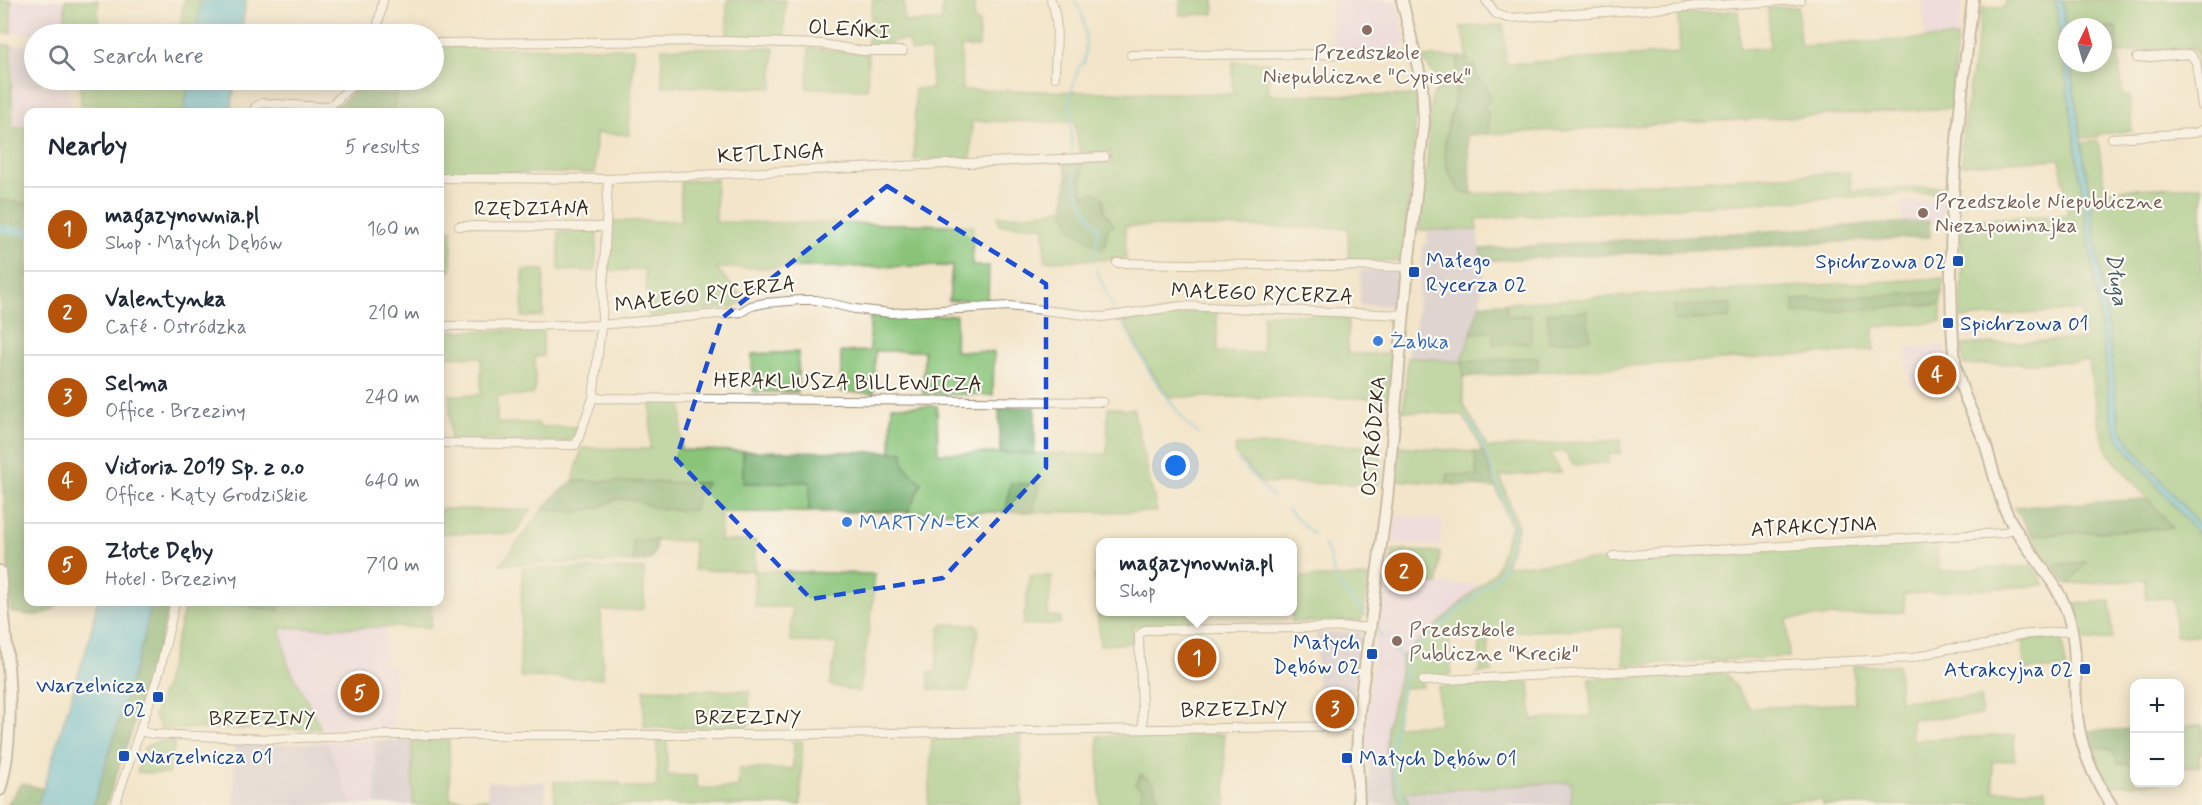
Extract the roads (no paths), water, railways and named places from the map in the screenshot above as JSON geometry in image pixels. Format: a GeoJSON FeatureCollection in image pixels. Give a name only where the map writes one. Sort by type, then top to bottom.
{"type":"FeatureCollection","features":[{"type":"Feature","properties":{"kind":"street"},"geometry":{"type":"LineString","coordinates":[[378,24],[383,0]]}},
{"type":"Feature","properties":{"kind":"street"},"geometry":{"type":"LineString","coordinates":[[1051,0],[1055,9],[1056,22],[1055,77]]}},
{"type":"Feature","properties":{"kind":"street","name":"OSTRÓDZKA"},"geometry":{"type":"LineString","coordinates":[[1359,805],[1358,726],[1386,509],[1424,122],[1424,98],[1416,54],[1402,0]]}},
{"type":"Feature","properties":{"kind":"street"},"geometry":{"type":"LineString","coordinates":[[1486,0],[1496,14],[1508,18],[1800,0]]}},
{"type":"Feature","properties":{"kind":"street"},"geometry":{"type":"LineString","coordinates":[[1973,0],[1952,195],[1953,347],[1961,388],[1985,444],[2004,506],[2056,589],[2066,610],[2076,658],[2076,705],[2081,742],[2096,782],[2111,805]]}},
{"type":"Feature","properties":{"kind":"street","name":"OLEŃKI"},"geometry":{"type":"LineString","coordinates":[[444,44],[724,41],[821,44],[863,51],[903,51]]}},
{"type":"Feature","properties":{"kind":"street"},"geometry":{"type":"LineString","coordinates":[[1131,55],[1416,54]]}},
{"type":"Feature","properties":{"kind":"street"},"geometry":{"type":"LineString","coordinates":[[2137,58],[2190,54],[2196,62],[2202,106]]}},
{"type":"Feature","properties":{"kind":"street"},"geometry":{"type":"LineString","coordinates":[[255,108],[262,103],[323,107],[331,105],[347,90]]}},
{"type":"Feature","properties":{"kind":"street"},"geometry":{"type":"LineString","coordinates":[[2112,138],[2202,130]]}},
{"type":"Feature","properties":{"kind":"street","name":"KETLINGA"},"geometry":{"type":"LineString","coordinates":[[444,178],[608,179],[1105,157]]}},
{"type":"Feature","properties":{"kind":"street"},"geometry":{"type":"LineString","coordinates":[[444,443],[576,445],[593,398],[600,325],[608,179]]}},
{"type":"Feature","properties":{"kind":"street","name":"RZĘDZIANA"},"geometry":{"type":"LineString","coordinates":[[459,226],[605,227]]}},
{"type":"Feature","properties":{"kind":"street"},"geometry":{"type":"LineString","coordinates":[[1117,263],[1408,267]]}},
{"type":"Feature","properties":{"kind":"street","name":"MAŁEGO RYCERZA"},"geometry":{"type":"LineString","coordinates":[[444,326],[600,325],[741,312],[751,306],[765,303],[801,300],[816,300],[855,309],[891,313],[1009,306],[1102,317],[1182,306],[1404,315]]}},
{"type":"Feature","properties":{"kind":"street","name":"HERAKLIUSZA BILLEWICZA"},"geometry":{"type":"LineString","coordinates":[[593,398],[1103,402]]}},
{"type":"Feature","properties":{"kind":"street","name":"ATRAKCYJNA"},"geometry":{"type":"LineString","coordinates":[[1613,556],[2002,533],[2016,528]]}},
{"type":"Feature","properties":{"kind":"street"},"geometry":{"type":"LineString","coordinates":[[0,572],[8,676],[9,739],[6,768],[0,790]]}},
{"type":"Feature","properties":{"kind":"street"},"geometry":{"type":"LineString","coordinates":[[115,805],[160,670],[175,606]]}},
{"type":"Feature","properties":{"kind":"street"},"geometry":{"type":"LineString","coordinates":[[1143,729],[1139,635],[1144,630],[1370,627]]}},
{"type":"Feature","properties":{"kind":"street"},"geometry":{"type":"LineString","coordinates":[[1423,681],[1912,658],[1946,649],[1988,645],[2018,635],[2072,631]]}},
{"type":"Feature","properties":{"kind":"street","name":"BRZEZINY"},"geometry":{"type":"LineString","coordinates":[[140,731],[152,734],[269,739],[388,735],[754,735],[1358,726]]}},
{"type":"Feature","properties":{"kind":"water"},"geometry":{"type":"Polygon","coordinates":[[[201,0],[246,0],[242,24],[197,24],[201,0]]]}},
{"type":"Feature","properties":{"kind":"water"},"geometry":{"type":"Polygon","coordinates":[[[2055,0],[2062,0],[2065,18],[2058,18],[2058,21],[2055,0]]]}},
{"type":"Feature","properties":{"kind":"water"},"geometry":{"type":"Polygon","coordinates":[[[2065,72],[2071,72],[2108,324],[2119,423],[2130,444],[2202,528],[2202,539],[2120,441],[2111,419],[2104,349],[2065,72]]]}},
{"type":"Feature","properties":{"kind":"water"},"geometry":{"type":"Polygon","coordinates":[[[187,90],[234,90],[232,108],[185,108],[187,90]]]}},
{"type":"Feature","properties":{"kind":"water"},"geometry":{"type":"Polygon","coordinates":[[[96,606],[150,606],[143,641],[93,805],[38,805],[89,640],[96,606]]]}},
{"type":"Feature","properties":{"kind":"waterway"},"geometry":{"type":"LineString","coordinates":[[1072,153],[1070,97],[1079,66],[1084,63],[1086,47],[1084,22],[1075,0]]}},
{"type":"Feature","properties":{"kind":"waterway"},"geometry":{"type":"LineString","coordinates":[[1074,166],[1075,184],[1080,199],[1098,228],[1093,259]]}},
{"type":"Feature","properties":{"kind":"waterway"},"geometry":{"type":"LineString","coordinates":[[0,229],[24,232]]}},
{"type":"Feature","properties":{"kind":"waterway"},"geometry":{"type":"LineString","coordinates":[[1096,270],[1114,309]]}},
{"type":"Feature","properties":{"kind":"waterway"},"geometry":{"type":"LineString","coordinates":[[1122,322],[1153,378],[1188,425],[1198,434]]}},
{"type":"Feature","properties":{"kind":"waterway"},"geometry":{"type":"LineString","coordinates":[[1405,805],[1394,775],[1390,753],[1408,660],[1423,641],[1498,576],[1503,568],[1515,531],[1478,433],[1467,419]]}},
{"type":"Feature","properties":{"kind":"waterway"},"geometry":{"type":"LineString","coordinates":[[1238,460],[1273,497]]}},
{"type":"Feature","properties":{"kind":"waterway"},"geometry":{"type":"LineString","coordinates":[[1287,509],[1313,534]]}},
{"type":"Feature","properties":{"kind":"waterway"},"geometry":{"type":"LineString","coordinates":[[1324,545],[1340,585],[1367,616]]}},
{"type":"Feature","properties":{"kind":"waterway"},"geometry":{"type":"LineString","coordinates":[[1374,625],[1382,638]]}},
{"type":"Feature","properties":{"kind":"waterway"},"geometry":{"type":"LineString","coordinates":[[1391,646],[1407,664]]}},
{"type":"Feature","properties":{"kind":"place","name":"Przedszkole Niepubliczne \"Cypisek\""},"geometry":{"type":"Point","coordinates":[1367,30]}},
{"type":"Feature","properties":{"kind":"place","name":"Przedszkole Niepubliczne Niezapominajka"},"geometry":{"type":"Point","coordinates":[1923,213]}},
{"type":"Feature","properties":{"kind":"place","name":"Spichrzowa 02"},"geometry":{"type":"Point","coordinates":[1958,261]}},
{"type":"Feature","properties":{"kind":"place","name":"Małego Rycerza 02"},"geometry":{"type":"Point","coordinates":[1414,272]}},
{"type":"Feature","properties":{"kind":"place","name":"Spichrzowa 01"},"geometry":{"type":"Point","coordinates":[1948,323]}},
{"type":"Feature","properties":{"kind":"place","name":"Żabka"},"geometry":{"type":"Point","coordinates":[1378,341]}},
{"type":"Feature","properties":{"kind":"place","name":"Victoria 2019 Sp. z o.o"},"geometry":{"type":"Point","coordinates":[1937,375]}},
{"type":"Feature","properties":{"kind":"place","name":"MARTYN-EX"},"geometry":{"type":"Point","coordinates":[847,522]}},
{"type":"Feature","properties":{"kind":"place","name":"Valentynka"},"geometry":{"type":"Point","coordinates":[1404,572]}},
{"type":"Feature","properties":{"kind":"place","name":"Przedszkole Publiczne \"Krecik\""},"geometry":{"type":"Point","coordinates":[1397,641]}},
{"type":"Feature","properties":{"kind":"place","name":"Małych Dębów 02"},"geometry":{"type":"Point","coordinates":[1372,654]}},
{"type":"Feature","properties":{"kind":"place","name":"magazynownia.pl"},"geometry":{"type":"Point","coordinates":[1197,658]}},
{"type":"Feature","properties":{"kind":"place","name":"Atrakcyjna 02"},"geometry":{"type":"Point","coordinates":[2085,669]}},
{"type":"Feature","properties":{"kind":"place","name":"Złote Dęby"},"geometry":{"type":"Point","coordinates":[360,693]}},
{"type":"Feature","properties":{"kind":"place","name":"Warzelnicza 02"},"geometry":{"type":"Point","coordinates":[158,697]}},
{"type":"Feature","properties":{"kind":"place","name":"Selma"},"geometry":{"type":"Point","coordinates":[1335,709]}},
{"type":"Feature","properties":{"kind":"place","name":"Warzelnicza 01"},"geometry":{"type":"Point","coordinates":[124,756]}},
{"type":"Feature","properties":{"kind":"place","name":"Małych Dębów 01"},"geometry":{"type":"Point","coordinates":[1347,758]}},
{"type":"Feature","properties":{"kind":"water label","name":"Długa"},"geometry":{"type":"Point","coordinates":[2118,279]}}]}
